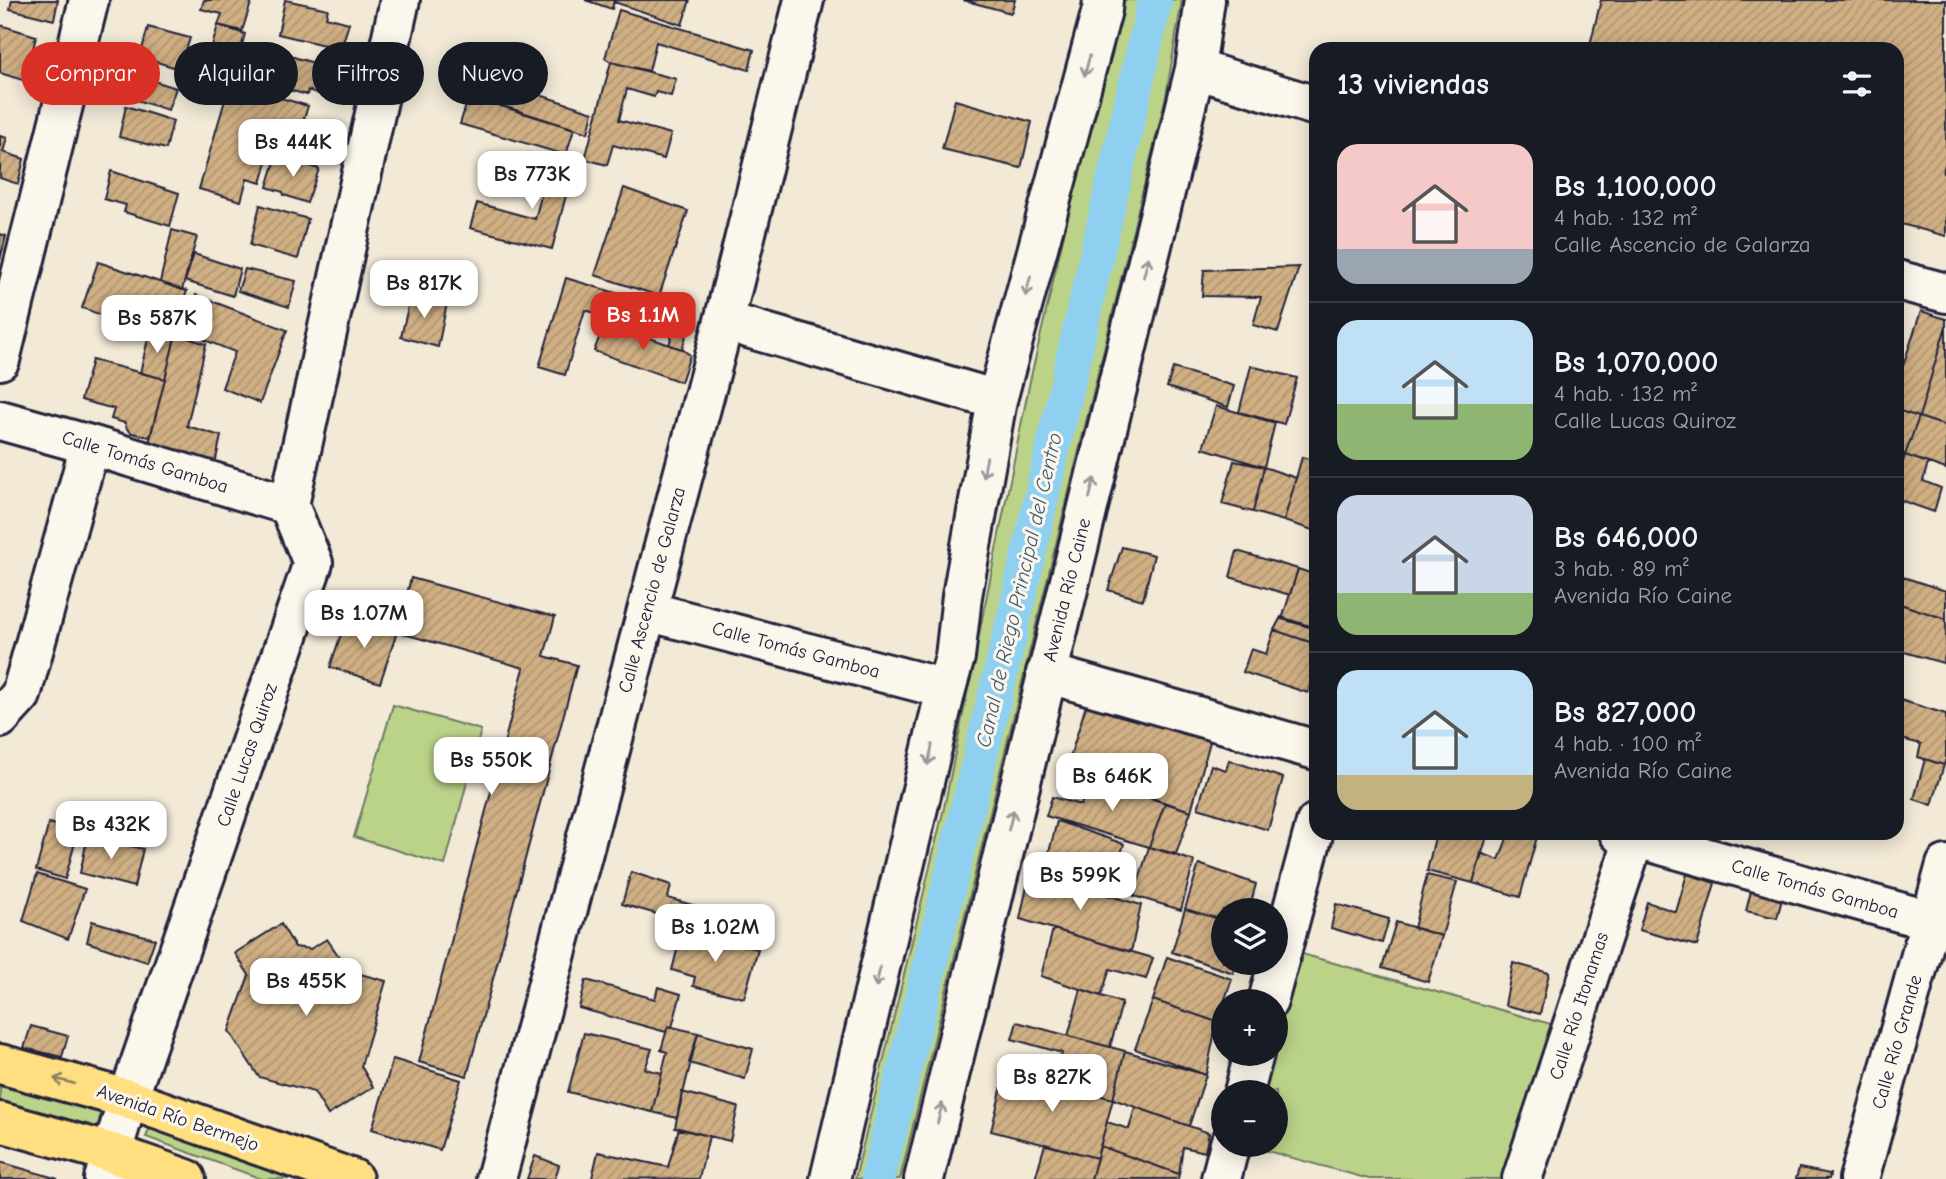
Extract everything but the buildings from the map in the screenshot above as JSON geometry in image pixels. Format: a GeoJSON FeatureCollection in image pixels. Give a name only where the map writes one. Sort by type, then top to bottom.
{"type":"FeatureCollection","features":[{"type":"Feature","properties":{"kind":"main road","name":"Avenida Río Bermejo"},"geometry":{"type":"LineString","coordinates":[[0,1064],[128,1099],[353,1179]]}},
{"type":"Feature","properties":{"kind":"main road"},"geometry":{"type":"LineString","coordinates":[[0,1122],[108,1166],[186,1179]]}},
{"type":"Feature","properties":{"kind":"street"},"geometry":{"type":"LineString","coordinates":[[0,360],[89,0]]}},
{"type":"Feature","properties":{"kind":"street"},"geometry":{"type":"LineString","coordinates":[[289,505],[400,0]]}},
{"type":"Feature","properties":{"kind":"street","name":"Calle Ascencio de Galarza"},"geometry":{"type":"LineString","coordinates":[[496,1179],[724,321],[804,0]]}},
{"type":"Feature","properties":{"kind":"street"},"geometry":{"type":"LineString","coordinates":[[830,1179],[955,657],[962,596],[997,400],[1103,0]]}},
{"type":"Feature","properties":{"kind":"street","name":"Avenida Río Caine"},"geometry":{"type":"LineString","coordinates":[[924,1179],[1195,69],[1205,0]]}},
{"type":"Feature","properties":{"kind":"street"},"geometry":{"type":"LineString","coordinates":[[1195,69],[1309,104]]}},
{"type":"Feature","properties":{"kind":"street"},"geometry":{"type":"LineString","coordinates":[[1904,282],[1946,293]]}},
{"type":"Feature","properties":{"kind":"street"},"geometry":{"type":"LineString","coordinates":[[724,321],[997,400]]}},
{"type":"Feature","properties":{"kind":"street","name":"Calle Tomás Gamboa"},"geometry":{"type":"LineString","coordinates":[[0,420],[90,444],[289,505]]}},
{"type":"Feature","properties":{"kind":"street"},"geometry":{"type":"LineString","coordinates":[[0,718],[21,695],[90,444]]}},
{"type":"Feature","properties":{"kind":"street","name":"Calle Lucas Quiroz"},"geometry":{"type":"LineString","coordinates":[[108,1166],[128,1099],[313,563],[289,505]]}},
{"type":"Feature","properties":{"kind":"street","name":"Calle Tomás Gamboa"},"geometry":{"type":"LineString","coordinates":[[647,611],[946,689]]}},
{"type":"Feature","properties":{"kind":"street"},"geometry":{"type":"LineString","coordinates":[[1046,673],[1309,748]]}},
{"type":"Feature","properties":{"kind":"street"},"geometry":{"type":"LineString","coordinates":[[1271,989],[1311,840]]}},
{"type":"Feature","properties":{"kind":"street","name":"Calle Río Itonamas"},"geometry":{"type":"LineString","coordinates":[[1522,1179],[1628,840]]}},
{"type":"Feature","properties":{"kind":"street","name":"Calle Tomás Gamboa"},"geometry":{"type":"LineString","coordinates":[[1651,840],[1931,921]]}},
{"type":"Feature","properties":{"kind":"street","name":"Calle Río Grande"},"geometry":{"type":"LineString","coordinates":[[1858,1179],[1946,865]]}},
{"type":"Feature","properties":{"kind":"street"},"geometry":{"type":"LineString","coordinates":[[1220,1179],[1226,1157]]}},
{"type":"Feature","properties":{"kind":"green space"},"geometry":{"type":"Polygon","coordinates":[[[1118,0],[1182,0],[1166,96],[900,1179],[855,1179],[944,808],[1030,381],[1118,0]]]}},
{"type":"Feature","properties":{"kind":"green space"},"geometry":{"type":"Polygon","coordinates":[[[393,705],[481,730],[445,865],[354,837],[393,705]]]}},
{"type":"Feature","properties":{"kind":"green space"},"geometry":{"type":"Polygon","coordinates":[[[1295,952],[1554,1025],[1508,1179],[1369,1179],[1288,1157],[1288,1080],[1263,1080],[1266,1066],[1288,1066],[1288,989],[1286,989],[1295,952]]]}},
{"type":"Feature","properties":{"kind":"green space"},"geometry":{"type":"Polygon","coordinates":[[[0,1086],[101,1113],[97,1128],[0,1102],[0,1086]]]}},
{"type":"Feature","properties":{"kind":"green space"},"geometry":{"type":"Polygon","coordinates":[[[151,1125],[299,1179],[262,1179],[146,1137],[151,1125]]]}},
{"type":"Feature","properties":{"kind":"waterway","name":"Canal de Riego Principal del Centro"},"geometry":{"type":"LineString","coordinates":[[878,1179],[1017,605],[1155,0]]}}]}
